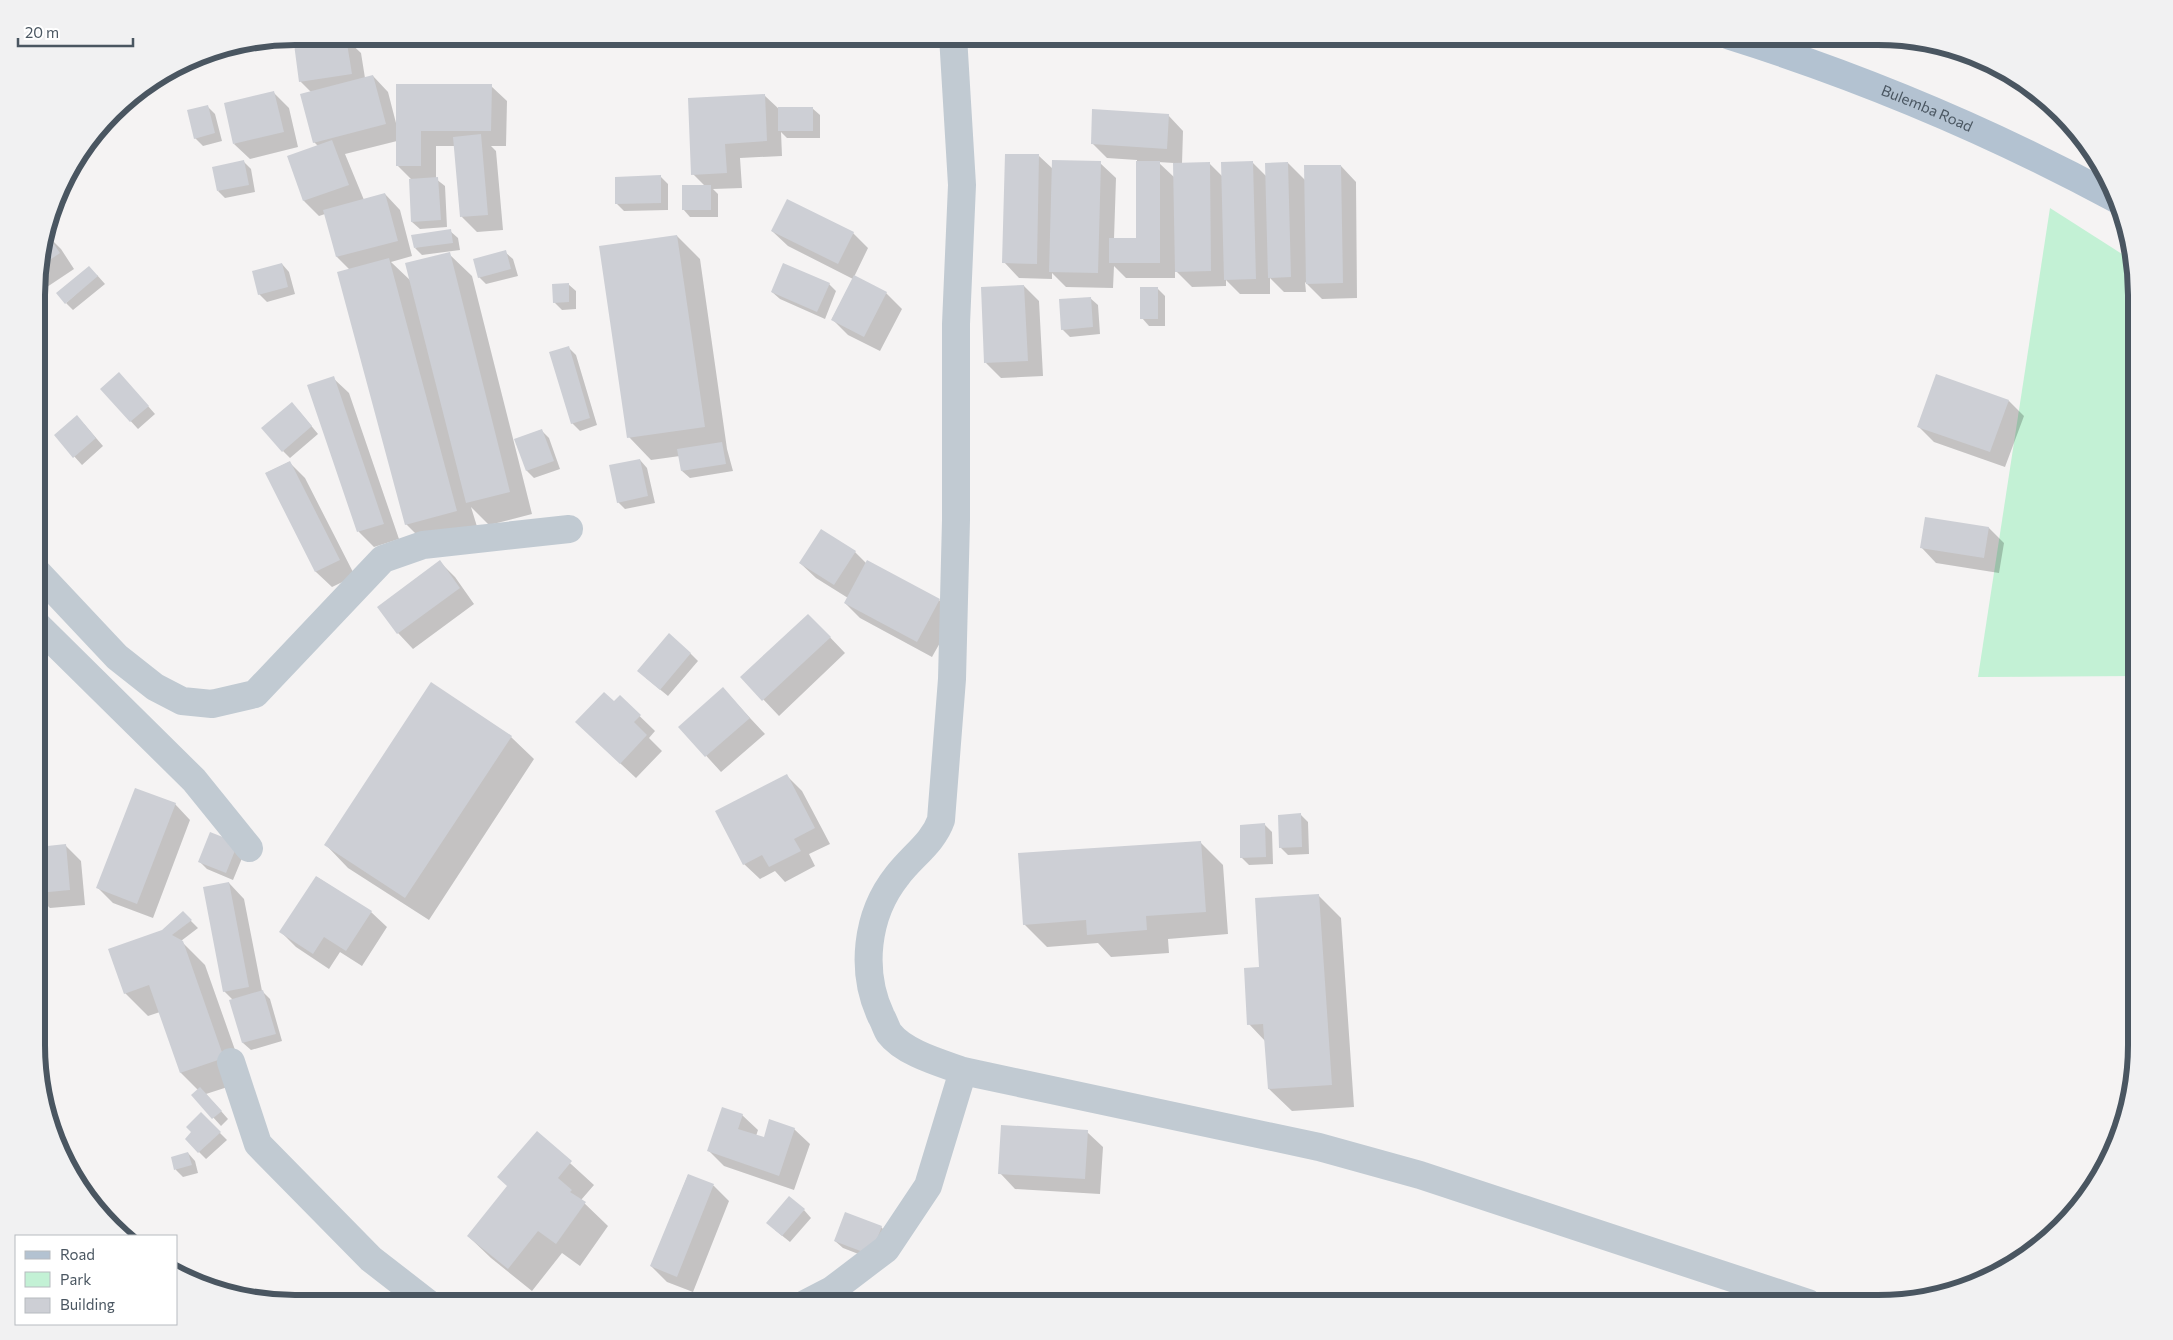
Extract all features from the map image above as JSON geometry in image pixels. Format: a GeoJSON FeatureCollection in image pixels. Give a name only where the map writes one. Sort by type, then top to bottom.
{"type":"FeatureCollection","features":[{"type":"Feature","properties":{"kind":"main road","name":"Bulemba Road"},"geometry":{"type":"LineString","coordinates":[[1758,45],[1793,56],[1914,102],[2044,160],[2107,194]]}},
{"type":"Feature","properties":{"kind":"street"},"geometry":{"type":"LineString","coordinates":[[954,45],[962,185],[956,324],[956,520],[952,679],[942,820],[932,839],[896,876],[876,910],[867,958],[870,983],[876,1005],[890,1034],[912,1051],[963,1071],[1337,1152],[1420,1175],[1784,1295]]}},
{"type":"Feature","properties":{"kind":"street"},"geometry":{"type":"LineString","coordinates":[[45,580],[117,657],[155,688],[182,701],[212,704],[255,694],[383,559],[423,544],[569,529]]}},
{"type":"Feature","properties":{"kind":"street"},"geometry":{"type":"LineString","coordinates":[[45,633],[194,780],[249,848]]}},
{"type":"Feature","properties":{"kind":"street"},"geometry":{"type":"LineString","coordinates":[[231,1062],[258,1144],[372,1259],[418,1295]]}},
{"type":"Feature","properties":{"kind":"street"},"geometry":{"type":"LineString","coordinates":[[822,1295],[832,1290],[886,1249],[928,1186],[963,1071]]}},
{"type":"Feature","properties":{"kind":"green space"},"geometry":{"type":"Polygon","coordinates":[[[2050,208],[2125,256],[2126,262],[2128,295],[2128,676],[1978,677],[2050,208]]]}},
{"type":"Feature","properties":{"kind":"building"},"geometry":{"type":"Polygon","coordinates":[[[294,45],[347,45],[352,74],[299,82],[294,45]]]}},
{"type":"Feature","properties":{"kind":"building"},"geometry":{"type":"Polygon","coordinates":[[[373,75],[386,124],[313,143],[300,94],[373,75]]]}},
{"type":"Feature","properties":{"kind":"building"},"geometry":{"type":"Polygon","coordinates":[[[396,84],[492,84],[491,131],[421,131],[421,166],[396,166],[396,84]]]}},
{"type":"Feature","properties":{"kind":"building"},"geometry":{"type":"Polygon","coordinates":[[[274,91],[284,132],[233,144],[224,103],[274,91]]]}},
{"type":"Feature","properties":{"kind":"building"},"geometry":{"type":"Polygon","coordinates":[[[765,94],[767,141],[725,144],[727,173],[691,175],[688,98],[765,94]]]}},
{"type":"Feature","properties":{"kind":"building"},"geometry":{"type":"Polygon","coordinates":[[[208,105],[215,133],[194,139],[187,110],[208,105]]]}},
{"type":"Feature","properties":{"kind":"building"},"geometry":{"type":"Polygon","coordinates":[[[778,107],[813,107],[813,131],[778,131],[778,107]]]}},
{"type":"Feature","properties":{"kind":"building"},"geometry":{"type":"Polygon","coordinates":[[[1092,109],[1169,114],[1167,149],[1091,144],[1092,109]]]}},
{"type":"Feature","properties":{"kind":"building"},"geometry":{"type":"Polygon","coordinates":[[[481,134],[488,215],[460,217],[453,137],[481,134]]]}},
{"type":"Feature","properties":{"kind":"building"},"geometry":{"type":"Polygon","coordinates":[[[332,140],[349,185],[303,201],[287,156],[332,140]]]}},
{"type":"Feature","properties":{"kind":"building"},"geometry":{"type":"Polygon","coordinates":[[[1005,154],[1039,154],[1037,264],[1002,263],[1005,154]]]}},
{"type":"Feature","properties":{"kind":"building"},"geometry":{"type":"Polygon","coordinates":[[[244,160],[249,185],[217,191],[212,167],[244,160]]]}},
{"type":"Feature","properties":{"kind":"building"},"geometry":{"type":"Polygon","coordinates":[[[1052,160],[1101,161],[1098,273],[1049,272],[1052,160]]]}},
{"type":"Feature","properties":{"kind":"building"},"geometry":{"type":"Polygon","coordinates":[[[1136,161],[1160,161],[1160,263],[1109,263],[1109,238],[1136,238],[1136,161]]]}},
{"type":"Feature","properties":{"kind":"building"},"geometry":{"type":"Polygon","coordinates":[[[1253,161],[1256,279],[1224,280],[1221,162],[1253,161]]]}},
{"type":"Feature","properties":{"kind":"building"},"geometry":{"type":"Polygon","coordinates":[[[1210,162],[1211,271],[1175,272],[1173,163],[1210,162]]]}},
{"type":"Feature","properties":{"kind":"building"},"geometry":{"type":"Polygon","coordinates":[[[1288,162],[1291,277],[1268,278],[1265,163],[1288,162]]]}},
{"type":"Feature","properties":{"kind":"building"},"geometry":{"type":"Polygon","coordinates":[[[1304,165],[1341,165],[1343,283],[1306,284],[1304,165]]]}},
{"type":"Feature","properties":{"kind":"building"},"geometry":{"type":"Polygon","coordinates":[[[661,175],[661,203],[615,204],[615,177],[661,175]]]}},
{"type":"Feature","properties":{"kind":"building"},"geometry":{"type":"Polygon","coordinates":[[[438,177],[441,220],[411,222],[409,179],[438,177]]]}},
{"type":"Feature","properties":{"kind":"building"},"geometry":{"type":"Polygon","coordinates":[[[682,185],[711,185],[711,210],[682,210],[682,185]]]}},
{"type":"Feature","properties":{"kind":"building"},"geometry":{"type":"Polygon","coordinates":[[[385,193],[398,241],[336,257],[323,210],[385,193]]]}},
{"type":"Feature","properties":{"kind":"building"},"geometry":{"type":"Polygon","coordinates":[[[787,199],[854,232],[838,264],[771,231],[787,199]]]}},
{"type":"Feature","properties":{"kind":"building"},"geometry":{"type":"Polygon","coordinates":[[[451,229],[453,243],[414,248],[411,235],[451,229]]]}},
{"type":"Feature","properties":{"kind":"building"},"geometry":{"type":"Polygon","coordinates":[[[677,235],[705,427],[627,438],[599,246],[677,235]]]}},
{"type":"Feature","properties":{"kind":"building"},"geometry":{"type":"Polygon","coordinates":[[[51,240],[60,253],[47,262],[51,240]]]}},
{"type":"Feature","properties":{"kind":"building"},"geometry":{"type":"Polygon","coordinates":[[[506,250],[511,269],[478,278],[473,259],[506,250]]]}},
{"type":"Feature","properties":{"kind":"building"},"geometry":{"type":"Polygon","coordinates":[[[450,252],[510,492],[466,503],[405,263],[450,252]]]}},
{"type":"Feature","properties":{"kind":"building"},"geometry":{"type":"Polygon","coordinates":[[[389,258],[457,511],[405,525],[337,272],[389,258]]]}},
{"type":"Feature","properties":{"kind":"building"},"geometry":{"type":"Polygon","coordinates":[[[282,263],[288,287],[258,295],[252,271],[282,263]]]}},
{"type":"Feature","properties":{"kind":"building"},"geometry":{"type":"Polygon","coordinates":[[[783,263],[830,283],[817,312],[771,292],[783,263]]]}},
{"type":"Feature","properties":{"kind":"building"},"geometry":{"type":"Polygon","coordinates":[[[89,266],[98,276],[65,304],[56,293],[89,266]]]}},
{"type":"Feature","properties":{"kind":"building"},"geometry":{"type":"Polygon","coordinates":[[[854,275],[887,292],[864,337],[831,320],[854,275]]]}},
{"type":"Feature","properties":{"kind":"building"},"geometry":{"type":"Polygon","coordinates":[[[569,283],[569,302],[553,303],[552,284],[569,283]]]}},
{"type":"Feature","properties":{"kind":"building"},"geometry":{"type":"Polygon","coordinates":[[[1024,285],[1028,361],[984,363],[981,287],[1024,285]]]}},
{"type":"Feature","properties":{"kind":"building"},"geometry":{"type":"Polygon","coordinates":[[[1140,287],[1158,287],[1158,319],[1140,319],[1140,287]]]}},
{"type":"Feature","properties":{"kind":"building"},"geometry":{"type":"Polygon","coordinates":[[[1091,297],[1093,327],[1061,330],[1059,299],[1091,297]]]}},
{"type":"Feature","properties":{"kind":"building"},"geometry":{"type":"Polygon","coordinates":[[[569,346],[590,418],[571,424],[549,352],[569,346]]]}},
{"type":"Feature","properties":{"kind":"building"},"geometry":{"type":"Polygon","coordinates":[[[119,372],[149,406],[130,422],[100,389],[119,372]]]}},
{"type":"Feature","properties":{"kind":"building"},"geometry":{"type":"Polygon","coordinates":[[[1936,374],[2009,400],[1990,452],[1917,427],[1936,374]]]}},
{"type":"Feature","properties":{"kind":"building"},"geometry":{"type":"Polygon","coordinates":[[[334,376],[384,524],[357,532],[307,385],[334,376]]]}},
{"type":"Feature","properties":{"kind":"building"},"geometry":{"type":"Polygon","coordinates":[[[292,402],[312,426],[282,452],[261,428],[292,402]]]}},
{"type":"Feature","properties":{"kind":"building"},"geometry":{"type":"Polygon","coordinates":[[[77,415],[96,438],[73,458],[54,435],[77,415]]]}},
{"type":"Feature","properties":{"kind":"building"},"geometry":{"type":"Polygon","coordinates":[[[542,429],[554,461],[526,471],[514,439],[542,429]]]}},
{"type":"Feature","properties":{"kind":"building"},"geometry":{"type":"Polygon","coordinates":[[[722,442],[726,464],[681,471],[677,449],[722,442]]]}},
{"type":"Feature","properties":{"kind":"building"},"geometry":{"type":"Polygon","coordinates":[[[640,459],[648,496],[617,503],[609,465],[640,459]]]}},
{"type":"Feature","properties":{"kind":"building"},"geometry":{"type":"Polygon","coordinates":[[[290,461],[340,560],[315,572],[265,473],[290,461]]]}},
{"type":"Feature","properties":{"kind":"building"},"geometry":{"type":"Polygon","coordinates":[[[1925,517],[1989,527],[1984,558],[1920,548],[1925,517]]]}},
{"type":"Feature","properties":{"kind":"building"},"geometry":{"type":"Polygon","coordinates":[[[821,529],[856,551],[834,585],[799,563],[821,529]]]}},
{"type":"Feature","properties":{"kind":"building"},"geometry":{"type":"Polygon","coordinates":[[[440,560],[460,588],[397,634],[377,607],[440,560]]]}},
{"type":"Feature","properties":{"kind":"building"},"geometry":{"type":"Polygon","coordinates":[[[867,560],[940,599],[917,642],[844,603],[867,560]]]}},
{"type":"Feature","properties":{"kind":"building"},"geometry":{"type":"Polygon","coordinates":[[[808,614],[831,637],[762,701],[740,677],[808,614]]]}},
{"type":"Feature","properties":{"kind":"building"},"geometry":{"type":"Polygon","coordinates":[[[669,633],[691,653],[660,690],[637,671],[669,633]]]}},
{"type":"Feature","properties":{"kind":"building"},"geometry":{"type":"Polygon","coordinates":[[[431,682],[512,736],[405,898],[324,845],[431,682]]]}},
{"type":"Feature","properties":{"kind":"building"},"geometry":{"type":"Polygon","coordinates":[[[723,687],[750,718],[705,757],[678,727],[723,687]]]}},
{"type":"Feature","properties":{"kind":"building"},"geometry":{"type":"Polygon","coordinates":[[[604,692],[614,701],[620,695],[641,715],[634,722],[647,735],[620,764],[575,722],[604,692]]]}},
{"type":"Feature","properties":{"kind":"building"},"geometry":{"type":"Polygon","coordinates":[[[787,774],[815,828],[794,839],[801,851],[769,867],[762,855],[743,865],[715,811],[787,774]]]}},
{"type":"Feature","properties":{"kind":"building"},"geometry":{"type":"Polygon","coordinates":[[[135,788],[176,803],[137,904],[96,888],[135,788]]]}},
{"type":"Feature","properties":{"kind":"building"},"geometry":{"type":"Polygon","coordinates":[[[1301,813],[1302,847],[1279,848],[1278,815],[1301,813]]]}},
{"type":"Feature","properties":{"kind":"building"},"geometry":{"type":"Polygon","coordinates":[[[1265,823],[1266,857],[1240,858],[1240,825],[1265,823]]]}},
{"type":"Feature","properties":{"kind":"building"},"geometry":{"type":"Polygon","coordinates":[[[210,832],[238,843],[226,873],[198,862],[210,832]]]}},
{"type":"Feature","properties":{"kind":"building"},"geometry":{"type":"Polygon","coordinates":[[[1201,841],[1206,912],[1146,916],[1147,930],[1087,935],[1086,920],[1023,925],[1018,853],[1201,841]]]}},
{"type":"Feature","properties":{"kind":"building"},"geometry":{"type":"Polygon","coordinates":[[[66,844],[70,890],[45,892],[45,846],[66,844]]]}},
{"type":"Feature","properties":{"kind":"building"},"geometry":{"type":"Polygon","coordinates":[[[316,876],[372,911],[346,951],[324,937],[313,954],[279,932],[316,876]]]}},
{"type":"Feature","properties":{"kind":"building"},"geometry":{"type":"Polygon","coordinates":[[[229,882],[249,987],[223,992],[203,887],[229,882]]]}},
{"type":"Feature","properties":{"kind":"building"},"geometry":{"type":"Polygon","coordinates":[[[1319,894],[1332,1085],[1268,1089],[1263,1024],[1247,1025],[1244,968],[1259,967],[1255,898],[1319,894]]]}},
{"type":"Feature","properties":{"kind":"building"},"geometry":{"type":"Polygon","coordinates":[[[183,911],[192,920],[172,935],[183,941],[224,1058],[180,1073],[149,985],[124,994],[108,949],[162,930],[183,911]]]}},
{"type":"Feature","properties":{"kind":"building"},"geometry":{"type":"Polygon","coordinates":[[[263,990],[276,1034],[242,1043],[229,1000],[263,990]]]}},
{"type":"Feature","properties":{"kind":"building"},"geometry":{"type":"Polygon","coordinates":[[[200,1087],[222,1111],[212,1119],[191,1095],[200,1087]]]}},
{"type":"Feature","properties":{"kind":"building"},"geometry":{"type":"Polygon","coordinates":[[[722,1107],[743,1114],[738,1129],[764,1137],[769,1119],[795,1128],[779,1176],[707,1151],[722,1107]]]}},
{"type":"Feature","properties":{"kind":"building"},"geometry":{"type":"Polygon","coordinates":[[[201,1112],[221,1132],[198,1153],[185,1139],[191,1132],[186,1127],[201,1112]]]}},
{"type":"Feature","properties":{"kind":"building"},"geometry":{"type":"Polygon","coordinates":[[[1001,1125],[1088,1130],[1085,1179],[998,1174],[1001,1125]]]}},
{"type":"Feature","properties":{"kind":"building"},"geometry":{"type":"Polygon","coordinates":[[[537,1131],[572,1161],[558,1178],[572,1190],[570,1192],[586,1202],[556,1244],[538,1231],[508,1269],[467,1236],[507,1186],[497,1177],[537,1131]]]}},
{"type":"Feature","properties":{"kind":"building"},"geometry":{"type":"Polygon","coordinates":[[[188,1152],[192,1165],[174,1170],[171,1157],[188,1152]]]}},
{"type":"Feature","properties":{"kind":"building"},"geometry":{"type":"Polygon","coordinates":[[[688,1174],[714,1184],[677,1277],[650,1266],[688,1174]]]}},
{"type":"Feature","properties":{"kind":"building"},"geometry":{"type":"Polygon","coordinates":[[[789,1196],[805,1209],[782,1236],[766,1223],[789,1196]]]}},
{"type":"Feature","properties":{"kind":"building"},"geometry":{"type":"Polygon","coordinates":[[[845,1212],[882,1226],[871,1255],[834,1241],[845,1212]]]}}]}
